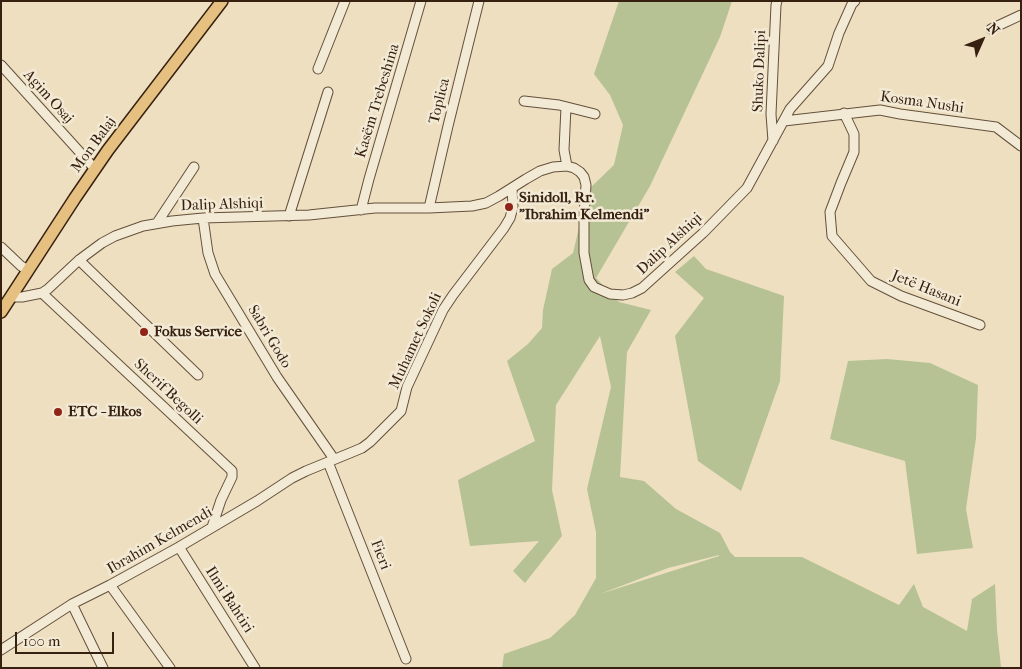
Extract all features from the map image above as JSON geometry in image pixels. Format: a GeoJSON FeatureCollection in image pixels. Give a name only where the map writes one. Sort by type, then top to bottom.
{"type":"FeatureCollection","features":[{"type":"Feature","properties":{"kind":"main road","name":"Mon Balaj"},"geometry":{"type":"LineString","coordinates":[[1,312],[95,169],[222,1]]}},
{"type":"Feature","properties":{"kind":"street"},"geometry":{"type":"LineString","coordinates":[[318,69],[345,1]]}},
{"type":"Feature","properties":{"kind":"street","name":"Kasëm Trebeshina"},"geometry":{"type":"LineString","coordinates":[[361,210],[421,1]]}},
{"type":"Feature","properties":{"kind":"street","name":"Toplica"},"geometry":{"type":"LineString","coordinates":[[429,208],[479,1]]}},
{"type":"Feature","properties":{"kind":"street","name":"Shuko Dalipi"},"geometry":{"type":"LineString","coordinates":[[773,141],[772,94],[777,1]]}},
{"type":"Feature","properties":{"kind":"street","name":"Dalip Alshiqi"},"geometry":{"type":"LineString","coordinates":[[42,293],[79,260],[102,243],[143,226],[203,218],[314,215],[375,208],[472,206],[486,202],[540,171],[553,167],[567,166],[580,172],[584,177],[586,185],[584,253],[589,280],[594,287],[610,294],[622,295],[632,293],[642,288],[703,233],[748,188],[790,109],[828,66],[839,33],[854,2]]}},
{"type":"Feature","properties":{"kind":"street"},"geometry":{"type":"LineString","coordinates":[[991,29],[1021,15]]}},
{"type":"Feature","properties":{"kind":"street","name":"Agim Osaj"},"geometry":{"type":"LineString","coordinates":[[1,65],[95,169]]}},
{"type":"Feature","properties":{"kind":"street"},"geometry":{"type":"LineString","coordinates":[[289,216],[328,92]]}},
{"type":"Feature","properties":{"kind":"street"},"geometry":{"type":"LineString","coordinates":[[524,101],[559,105],[595,114]]}},
{"type":"Feature","properties":{"kind":"street"},"geometry":{"type":"LineString","coordinates":[[566,107],[564,150],[567,166]]}},
{"type":"Feature","properties":{"kind":"street","name":"Kosma Nushi"},"geometry":{"type":"LineString","coordinates":[[784,121],[880,110],[996,128],[1021,146]]}},
{"type":"Feature","properties":{"kind":"street","name":"Jetë Hasani"},"geometry":{"type":"LineString","coordinates":[[844,113],[854,134],[854,152],[830,212],[832,236],[871,281],[901,296],[980,325]]}},
{"type":"Feature","properties":{"kind":"street","name":"Dalip Alshiqi"},"geometry":{"type":"LineString","coordinates":[[157,223],[194,167]]}},
{"type":"Feature","properties":{"kind":"street","name":"Muhamet Sokoli"},"geometry":{"type":"LineString","coordinates":[[331,460],[370,442],[401,411],[405,393],[443,310],[510,218],[513,207],[512,188]]}},
{"type":"Feature","properties":{"kind":"street","name":"Sabri Godo"},"geometry":{"type":"LineString","coordinates":[[203,218],[208,253],[215,274],[277,377],[331,460]]}},
{"type":"Feature","properties":{"kind":"street"},"geometry":{"type":"LineString","coordinates":[[1,247],[28,270]]}},
{"type":"Feature","properties":{"kind":"street"},"geometry":{"type":"LineString","coordinates":[[79,260],[198,375]]}},
{"type":"Feature","properties":{"kind":"street"},"geometry":{"type":"LineString","coordinates":[[11,297],[42,293]]}},
{"type":"Feature","properties":{"kind":"street","name":"Sherif Begolli"},"geometry":{"type":"LineString","coordinates":[[42,293],[230,469],[232,477],[221,500],[212,527]]}},
{"type":"Feature","properties":{"kind":"street","name":"Ibrahim Kelmendi"},"geometry":{"type":"LineString","coordinates":[[1,650],[72,604],[179,548],[292,478],[331,460]]}},
{"type":"Feature","properties":{"kind":"street","name":"Fieri"},"geometry":{"type":"LineString","coordinates":[[331,460],[406,659]]}},
{"type":"Feature","properties":{"kind":"street","name":"Ilmi Bahtiri"},"geometry":{"type":"LineString","coordinates":[[179,548],[255,668]]}},
{"type":"Feature","properties":{"kind":"street"},"geometry":{"type":"LineString","coordinates":[[110,585],[151,639],[170,668]]}},
{"type":"Feature","properties":{"kind":"street"},"geometry":{"type":"LineString","coordinates":[[72,604],[103,668]]}},
{"type":"Feature","properties":{"kind":"green space"},"geometry":{"type":"Polygon","coordinates":[[[619,1],[732,1],[720,37],[650,186],[596,278],[619,302],[651,310],[627,352],[620,477],[644,481],[676,509],[720,533],[730,552],[735,557],[802,557],[899,605],[914,584],[923,607],[967,631],[972,599],[995,584],[997,630],[1002,668],[502,668],[504,654],[550,638],[575,615],[596,578],[596,532],[587,489],[611,387],[600,336],[556,405],[552,490],[562,536],[525,583],[513,571],[539,541],[470,546],[458,480],[535,441],[507,361],[528,344],[542,328],[543,310],[552,269],[573,253],[588,190],[614,165],[623,125],[610,95],[594,74],[619,1]],[[719,556],[668,568],[600,594],[719,556]]]}},
{"type":"Feature","properties":{"kind":"green space"},"geometry":{"type":"Polygon","coordinates":[[[694,256],[706,269],[784,296],[780,381],[741,491],[698,461],[675,336],[704,298],[675,272],[694,256]]]}},
{"type":"Feature","properties":{"kind":"green space"},"geometry":{"type":"Polygon","coordinates":[[[887,359],[930,363],[978,385],[976,438],[966,509],[973,548],[917,554],[905,461],[830,439],[848,361],[887,359]]]}},
{"type":"Feature","properties":{"kind":"place","name":"Sinidoll, Rr. \"Ibrahim Kelmendi\""},"geometry":{"type":"Point","coordinates":[509,207]}},
{"type":"Feature","properties":{"kind":"place","name":"Fokus Service"},"geometry":{"type":"Point","coordinates":[144,332]}},
{"type":"Feature","properties":{"kind":"place","name":"ETC - Elkos"},"geometry":{"type":"Point","coordinates":[58,412]}}]}
